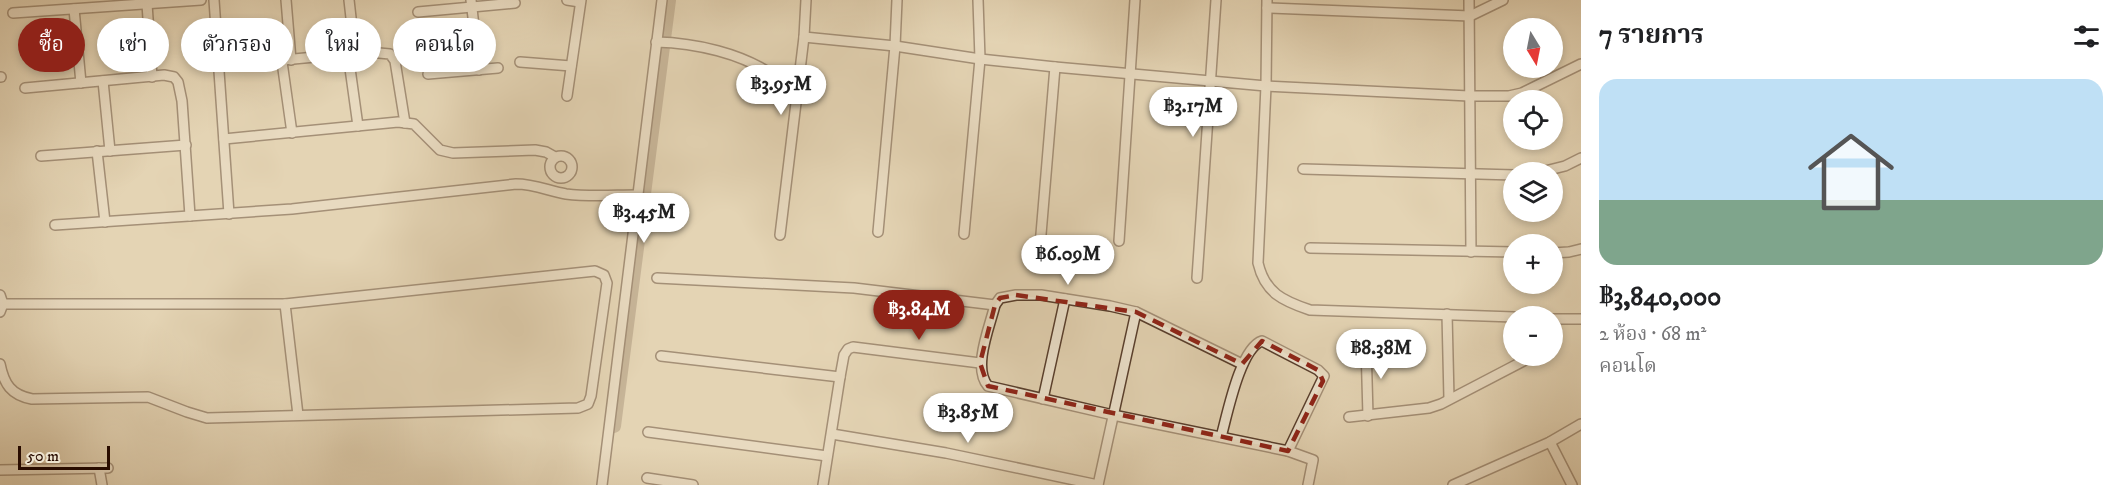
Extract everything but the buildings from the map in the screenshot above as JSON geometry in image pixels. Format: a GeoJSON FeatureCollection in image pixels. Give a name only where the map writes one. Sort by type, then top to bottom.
{"type":"FeatureCollection","features":[{"type":"Feature","properties":{"kind":"street"},"geometry":{"type":"LineString","coordinates":[[13,13],[70,6],[201,0]]}},
{"type":"Feature","properties":{"kind":"street"},"geometry":{"type":"LineString","coordinates":[[214,0],[215,18]]}},
{"type":"Feature","properties":{"kind":"street"},"geometry":{"type":"LineString","coordinates":[[286,0],[286,18]]}},
{"type":"Feature","properties":{"kind":"street"},"geometry":{"type":"LineString","coordinates":[[349,0],[350,18]]}},
{"type":"Feature","properties":{"kind":"street"},"geometry":{"type":"LineString","coordinates":[[567,0],[580,1],[567,96]]}},
{"type":"Feature","properties":{"kind":"street"},"geometry":{"type":"LineString","coordinates":[[602,485],[637,195],[660,42],[662,0]]}},
{"type":"Feature","properties":{"kind":"street"},"geometry":{"type":"LineString","coordinates":[[780,235],[804,37],[806,0]]}},
{"type":"Feature","properties":{"kind":"street"},"geometry":{"type":"LineString","coordinates":[[878,232],[897,0]]}},
{"type":"Feature","properties":{"kind":"street"},"geometry":{"type":"LineString","coordinates":[[964,234],[980,59],[978,0]]}},
{"type":"Feature","properties":{"kind":"street"},"geometry":{"type":"LineString","coordinates":[[1119,240],[1135,0]]}},
{"type":"Feature","properties":{"kind":"street"},"geometry":{"type":"LineString","coordinates":[[1197,278],[1216,0]]}},
{"type":"Feature","properties":{"kind":"street"},"geometry":{"type":"LineString","coordinates":[[1469,0],[1471,252]]}},
{"type":"Feature","properties":{"kind":"street"},"geometry":{"type":"LineString","coordinates":[[1503,0],[1470,16],[1267,4],[1266,86],[1258,263],[1261,276],[1268,289],[1291,304],[1310,310],[1503,317]]}},
{"type":"Feature","properties":{"kind":"street"},"geometry":{"type":"LineString","coordinates":[[140,3],[152,76]]}},
{"type":"Feature","properties":{"kind":"street"},"geometry":{"type":"LineString","coordinates":[[418,12],[471,3],[515,3]]}},
{"type":"Feature","properties":{"kind":"street"},"geometry":{"type":"LineString","coordinates":[[471,3],[473,18]]}},
{"type":"Feature","properties":{"kind":"street"},"geometry":{"type":"LineString","coordinates":[[70,6],[81,83]]}},
{"type":"Feature","properties":{"kind":"street"},"geometry":{"type":"LineString","coordinates":[[804,37],[895,46],[980,59],[1055,67],[1266,86],[1469,96],[1509,96],[1522,93],[1581,64]]}},
{"type":"Feature","properties":{"kind":"street"},"geometry":{"type":"LineString","coordinates":[[660,42],[705,47],[732,56],[774,76],[775,87]]}},
{"type":"Feature","properties":{"kind":"street"},"geometry":{"type":"LineString","coordinates":[[381,54],[390,54],[394,57],[405,123]]}},
{"type":"Feature","properties":{"kind":"street"},"geometry":{"type":"LineString","coordinates":[[520,62],[572,66]]}},
{"type":"Feature","properties":{"kind":"street"},"geometry":{"type":"LineString","coordinates":[[1041,246],[1055,67]]}},
{"type":"Feature","properties":{"kind":"street"},"geometry":{"type":"LineString","coordinates":[[219,72],[229,214]]}},
{"type":"Feature","properties":{"kind":"street"},"geometry":{"type":"LineString","coordinates":[[287,72],[291,133]]}},
{"type":"Feature","properties":{"kind":"street"},"geometry":{"type":"LineString","coordinates":[[354,72],[358,126]]}},
{"type":"Feature","properties":{"kind":"street"},"geometry":{"type":"LineString","coordinates":[[428,74],[454,72]]}},
{"type":"Feature","properties":{"kind":"street"},"geometry":{"type":"LineString","coordinates":[[25,88],[164,75],[174,77],[178,82],[186,145],[190,216]]}},
{"type":"Feature","properties":{"kind":"street"},"geometry":{"type":"LineString","coordinates":[[103,81],[110,151]]}},
{"type":"Feature","properties":{"kind":"street"},"geometry":{"type":"LineString","coordinates":[[224,139],[398,122],[414,124],[440,150],[447,152],[535,150],[555,157],[567,157],[571,163],[571,171],[562,178]]}},
{"type":"Feature","properties":{"kind":"street"},"geometry":{"type":"LineString","coordinates":[[41,156],[186,145]]}},
{"type":"Feature","properties":{"kind":"street"},"geometry":{"type":"LineString","coordinates":[[97,151],[105,222]]}},
{"type":"Feature","properties":{"kind":"street"},"geometry":{"type":"LineString","coordinates":[[555,157],[550,170],[555,176],[562,178]]}},
{"type":"Feature","properties":{"kind":"street"},"geometry":{"type":"LineString","coordinates":[[1563,166],[1581,158]]}},
{"type":"Feature","properties":{"kind":"street"},"geometry":{"type":"LineString","coordinates":[[1303,169],[1503,175]]}},
{"type":"Feature","properties":{"kind":"street"},"geometry":{"type":"LineString","coordinates":[[562,178],[565,194]]}},
{"type":"Feature","properties":{"kind":"street"},"geometry":{"type":"LineString","coordinates":[[55,225],[291,209],[516,184],[528,184],[565,194],[637,195]]}},
{"type":"Feature","properties":{"kind":"street"},"geometry":{"type":"LineString","coordinates":[[1310,248],[1503,252]]}},
{"type":"Feature","properties":{"kind":"street"},"geometry":{"type":"LineString","coordinates":[[1563,252],[1581,249]]}},
{"type":"Feature","properties":{"kind":"street"},"geometry":{"type":"LineString","coordinates":[[0,363],[8,387],[21,397],[32,399],[148,397],[207,418],[584,406],[588,404],[591,396],[607,284],[604,276],[595,271],[285,304],[1,304]]}},
{"type":"Feature","properties":{"kind":"street"},"geometry":{"type":"LineString","coordinates":[[657,278],[854,288],[995,304]]}},
{"type":"Feature","properties":{"kind":"street"},"geometry":{"type":"LineString","coordinates":[[1242,364],[1136,312],[1041,296],[1000,298],[995,304],[980,363],[982,377],[988,386],[1113,415],[1288,451],[1313,460],[1308,485]]}},
{"type":"Feature","properties":{"kind":"street"},"geometry":{"type":"LineString","coordinates":[[1043,399],[1065,299]]}},
{"type":"Feature","properties":{"kind":"street"},"geometry":{"type":"LineString","coordinates":[[285,304],[298,415]]}},
{"type":"Feature","properties":{"kind":"street"},"geometry":{"type":"LineString","coordinates":[[832,434],[945,453],[1098,485],[1136,312]]}},
{"type":"Feature","properties":{"kind":"street"},"geometry":{"type":"LineString","coordinates":[[1447,314],[1449,399]]}},
{"type":"Feature","properties":{"kind":"street"},"geometry":{"type":"LineString","coordinates":[[1563,319],[1581,319]]}},
{"type":"Feature","properties":{"kind":"street"},"geometry":{"type":"LineString","coordinates":[[1221,437],[1242,364],[1257,343],[1262,341],[1318,370],[1324,376],[1288,451]]}},
{"type":"Feature","properties":{"kind":"street"},"geometry":{"type":"LineString","coordinates":[[1366,345],[1368,416]]}},
{"type":"Feature","properties":{"kind":"street"},"geometry":{"type":"LineString","coordinates":[[823,485],[846,351],[853,347],[980,363]]}},
{"type":"Feature","properties":{"kind":"street"},"geometry":{"type":"LineString","coordinates":[[661,356],[840,377]]}},
{"type":"Feature","properties":{"kind":"street"},"geometry":{"type":"LineString","coordinates":[[1349,417],[1429,408],[1513,366]]}},
{"type":"Feature","properties":{"kind":"street"},"geometry":{"type":"LineString","coordinates":[[1453,485],[1550,442],[1581,424]]}},
{"type":"Feature","properties":{"kind":"street"},"geometry":{"type":"LineString","coordinates":[[648,432],[827,456]]}},
{"type":"Feature","properties":{"kind":"street"},"geometry":{"type":"LineString","coordinates":[[1550,442],[1572,485]]}},
{"type":"Feature","properties":{"kind":"street"},"geometry":{"type":"LineString","coordinates":[[0,470],[104,468],[102,485]]}},
{"type":"Feature","properties":{"kind":"street"},"geometry":{"type":"LineString","coordinates":[[647,478],[693,485]]}},
{"type":"Feature","properties":{"kind":"highlighted area"},"geometry":{"type":"Polygon","coordinates":[[[1016,295],[1136,312],[1242,364],[1262,341],[1318,370],[1323,381],[1288,451],[988,386],[980,363],[995,305],[1000,298],[1016,295]]]}},
{"type":"Feature","properties":{"kind":"waterway"},"geometry":{"type":"LineString","coordinates":[[614,426],[669,0]]}}]}
